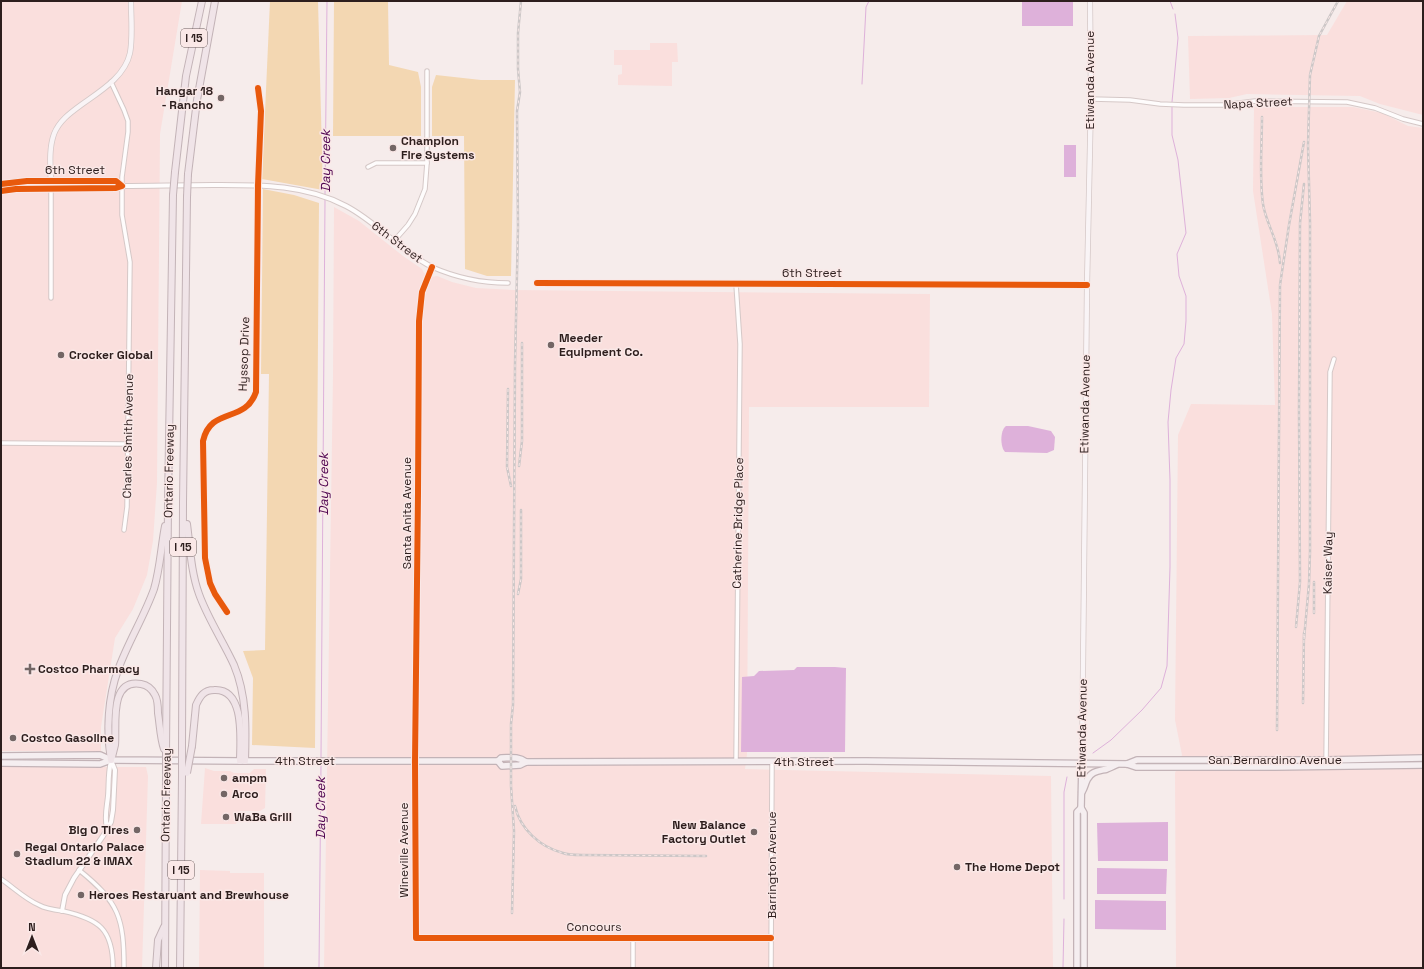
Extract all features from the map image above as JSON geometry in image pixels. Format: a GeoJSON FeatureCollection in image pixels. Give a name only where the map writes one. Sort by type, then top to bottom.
{"type":"FeatureCollection","features":[{"type":"Feature","properties":{"kind":"highway","name":"Ontario Freeway"},"geometry":{"type":"LineString","coordinates":[[165,968],[165,746],[174,195],[175,172],[186,76],[202,1]]}},
{"type":"Feature","properties":{"kind":"highway","name":"Ontario Freeway"},"geometry":{"type":"LineString","coordinates":[[180,968],[182,802],[185,774],[182,747],[187,197],[188,174],[197,100],[215,1]]}},
{"type":"Feature","properties":{"kind":"highway"},"geometry":{"type":"LineString","coordinates":[[111,760],[109,749],[109,702],[118,669],[154,590],[158,575],[168,503]]}},
{"type":"Feature","properties":{"kind":"highway"},"geometry":{"type":"LineString","coordinates":[[184,503],[196,584],[202,600],[234,665],[241,684],[245,712],[243,761]]}},
{"type":"Feature","properties":{"kind":"highway"},"geometry":{"type":"LineString","coordinates":[[111,760],[115,745],[115,718],[118,698],[125,688],[132,684],[144,685],[152,690],[155,695],[161,738],[165,746]]}},
{"type":"Feature","properties":{"kind":"highway"},"geometry":{"type":"LineString","coordinates":[[185,774],[192,746],[196,705],[202,694],[208,691],[220,690],[226,693],[231,698],[239,714],[243,761]]}},
{"type":"Feature","properties":{"kind":"highway"},"geometry":{"type":"LineString","coordinates":[[156,968],[158,940],[165,925]]}},
{"type":"Feature","properties":{"kind":"highway"},"geometry":{"type":"LineString","coordinates":[[180,939],[184,968]]}},
{"type":"Feature","properties":{"kind":"main road"},"geometry":{"type":"LineString","coordinates":[[51,188],[51,148],[55,132],[59,125],[70,113],[111,82],[125,66],[130,54],[132,1]]}},
{"type":"Feature","properties":{"kind":"main road","name":"Etiwanda Avenue"},"geometry":{"type":"LineString","coordinates":[[1084,968],[1084,813],[1081,808],[1081,792],[1087,286],[1091,99],[1090,1]]}},
{"type":"Feature","properties":{"kind":"main road","name":"6th Street"},"geometry":{"type":"LineString","coordinates":[[1,184],[18,181],[51,181]]}},
{"type":"Feature","properties":{"kind":"main road","name":"6th Street"},"geometry":{"type":"LineString","coordinates":[[1,191],[51,188]]}},
{"type":"Feature","properties":{"kind":"main road","name":"4th Street"},"geometry":{"type":"LineString","coordinates":[[1,756],[100,755],[111,760]]}},
{"type":"Feature","properties":{"kind":"main road","name":"San Bernardino Avenue"},"geometry":{"type":"LineString","coordinates":[[1082,764],[1127,764],[1136,767],[1326,763],[1423,758]]}},
{"type":"Feature","properties":{"kind":"main road","name":"4th Street"},"geometry":{"type":"LineString","coordinates":[[1,764],[100,764],[111,760],[498,761],[502,766],[520,765],[526,762],[1082,764]]}},
{"type":"Feature","properties":{"kind":"main road","name":"San Bernardino Avenue"},"geometry":{"type":"LineString","coordinates":[[1326,763],[1423,765]]}},
{"type":"Feature","properties":{"kind":"main road"},"geometry":{"type":"LineString","coordinates":[[1081,792],[1086,785],[1087,780],[1094,773],[1119,764]]}},
{"type":"Feature","properties":{"kind":"main road","name":"Etiwanda Avenue"},"geometry":{"type":"LineString","coordinates":[[1077,968],[1078,812],[1081,808]]}},
{"type":"Feature","properties":{"kind":"street"},"geometry":{"type":"LineString","coordinates":[[394,242],[412,220],[421,202],[426,183],[427,70]]}},
{"type":"Feature","properties":{"kind":"street","name":"Charles Smith Avenue"},"geometry":{"type":"LineString","coordinates":[[111,82],[124,110],[128,126],[122,172],[122,215],[130,262],[127,507],[124,530]]}},
{"type":"Feature","properties":{"kind":"street","name":"Hyssop Drive"},"geometry":{"type":"LineString","coordinates":[[227,612],[215,594],[210,583],[205,558],[203,441],[211,424],[222,417],[241,411],[247,407],[253,400],[256,392],[258,185],[261,111],[258,88]]}},
{"type":"Feature","properties":{"kind":"street","name":"Napa Street"},"geometry":{"type":"LineString","coordinates":[[1091,99],[1130,100],[1160,104],[1184,105],[1224,105],[1255,101],[1347,102],[1375,108],[1404,119],[1423,124]]}},
{"type":"Feature","properties":{"kind":"street"},"geometry":{"type":"LineString","coordinates":[[368,167],[376,163],[427,163]]}},
{"type":"Feature","properties":{"kind":"street","name":"6th Street"},"geometry":{"type":"LineString","coordinates":[[51,181],[116,181],[122,186]]}},
{"type":"Feature","properties":{"kind":"street","name":"6th Street"},"geometry":{"type":"LineString","coordinates":[[51,188],[116,188],[122,186],[283,186],[317,194],[334,200],[358,213],[414,257],[432,267],[451,275],[469,280],[508,283]]}},
{"type":"Feature","properties":{"kind":"street"},"geometry":{"type":"LineString","coordinates":[[51,188],[51,298]]}},
{"type":"Feature","properties":{"kind":"street","name":"Santa Anita Avenue"},"geometry":{"type":"LineString","coordinates":[[415,761],[419,313],[422,292],[432,267]]}},
{"type":"Feature","properties":{"kind":"street","name":"6th Street"},"geometry":{"type":"LineString","coordinates":[[537,283],[1087,286]]}},
{"type":"Feature","properties":{"kind":"street","name":"Catherine Bridge Place"},"geometry":{"type":"LineString","coordinates":[[736,284],[740,344],[736,762]]}},
{"type":"Feature","properties":{"kind":"street","name":"Kaiser Way"},"geometry":{"type":"LineString","coordinates":[[1326,763],[1330,372],[1334,359]]}},
{"type":"Feature","properties":{"kind":"street"},"geometry":{"type":"LineString","coordinates":[[1,443],[128,444]]}},
{"type":"Feature","properties":{"kind":"street"},"geometry":{"type":"LineString","coordinates":[[62,911],[63,902],[68,888],[111,822],[113,810],[114,770],[111,760]]}},
{"type":"Feature","properties":{"kind":"street","name":"Wineville Avenue"},"geometry":{"type":"LineString","coordinates":[[415,761],[416,938]]}},
{"type":"Feature","properties":{"kind":"street","name":"Barrington Avenue"},"geometry":{"type":"LineString","coordinates":[[771,968],[772,762]]}},
{"type":"Feature","properties":{"kind":"street"},"geometry":{"type":"LineString","coordinates":[[79,870],[104,892],[111,902],[118,917],[124,940],[124,968]]}},
{"type":"Feature","properties":{"kind":"street"},"geometry":{"type":"LineString","coordinates":[[1,879],[39,906],[84,916],[92,920],[102,928],[111,944],[113,968]]}},
{"type":"Feature","properties":{"kind":"street","name":"Concours"},"geometry":{"type":"LineString","coordinates":[[416,938],[771,938]]}},
{"type":"Feature","properties":{"kind":"street"},"geometry":{"type":"LineString","coordinates":[[633,938],[633,968]]}},
{"type":"Feature","properties":{"kind":"shaded area"},"geometry":{"type":"Polygon","coordinates":[[[1,1],[182,1],[160,134],[157,483],[153,541],[147,575],[133,609],[115,638],[101,727],[101,751],[1,751],[1,1]]]}},
{"type":"Feature","properties":{"kind":"shaded area"},"geometry":{"type":"Polygon","coordinates":[[[270,1],[318,1],[323,190],[262,179],[270,1]]]}},
{"type":"Feature","properties":{"kind":"shaded area"},"geometry":{"type":"Polygon","coordinates":[[[334,1],[388,1],[389,65],[418,72],[421,87],[421,136],[333,136],[334,1]]]}},
{"type":"Feature","properties":{"kind":"shaded area"},"geometry":{"type":"Polygon","coordinates":[[[1022,1],[1073,1],[1073,26],[1022,26],[1022,1]]]}},
{"type":"Feature","properties":{"kind":"shaded area"},"geometry":{"type":"Polygon","coordinates":[[[1347,1],[1423,1],[1423,115],[1380,104],[1360,96],[1247,94],[1229,98],[1190,99],[1188,36],[1327,35],[1347,1]]]}},
{"type":"Feature","properties":{"kind":"shaded area"},"geometry":{"type":"Polygon","coordinates":[[[650,43],[677,43],[678,62],[672,62],[672,86],[618,85],[618,75],[622,74],[622,65],[614,65],[614,50],[650,50],[650,43]]]}},
{"type":"Feature","properties":{"kind":"shaded area"},"geometry":{"type":"Polygon","coordinates":[[[436,75],[481,80],[515,80],[511,276],[487,276],[465,269],[464,136],[432,136],[432,87],[436,75]]]}},
{"type":"Feature","properties":{"kind":"shaded area"},"geometry":{"type":"Polygon","coordinates":[[[1254,107],[1353,107],[1382,113],[1408,126],[1423,128],[1423,968],[1176,968],[1175,773],[1182,755],[1175,720],[1178,435],[1191,404],[1275,405],[1272,314],[1253,191],[1254,107]]]}},
{"type":"Feature","properties":{"kind":"shaded area"},"geometry":{"type":"Polygon","coordinates":[[[1064,145],[1076,145],[1076,177],[1064,177],[1064,145]]]}},
{"type":"Feature","properties":{"kind":"shaded area"},"geometry":{"type":"Polygon","coordinates":[[[263,189],[294,195],[319,203],[315,748],[252,745],[253,678],[243,651],[265,650],[269,374],[261,374],[263,189]]]}},
{"type":"Feature","properties":{"kind":"shaded area"},"geometry":{"type":"Polygon","coordinates":[[[334,207],[359,221],[422,269],[424,273],[432,277],[437,276],[452,282],[476,288],[514,290],[930,294],[929,407],[749,407],[747,754],[745,769],[1051,776],[1053,968],[324,968],[333,375],[334,207]]]}},
{"type":"Feature","properties":{"kind":"shaded area"},"geometry":{"type":"Polygon","coordinates":[[[1006,426],[1028,426],[1051,431],[1055,437],[1054,450],[1047,453],[1005,452],[1003,450],[1001,439],[1006,426]]]}},
{"type":"Feature","properties":{"kind":"shaded area"},"geometry":{"type":"Polygon","coordinates":[[[797,667],[846,668],[845,752],[741,752],[742,677],[754,676],[759,671],[794,670],[797,667]]]}},
{"type":"Feature","properties":{"kind":"shaded area"},"geometry":{"type":"Polygon","coordinates":[[[1,767],[146,767],[148,776],[142,968],[1,968],[1,767]]]}},
{"type":"Feature","properties":{"kind":"shaded area"},"geometry":{"type":"Polygon","coordinates":[[[205,768],[214,771],[230,771],[234,773],[250,773],[254,769],[266,769],[265,808],[260,811],[240,811],[236,824],[201,824],[205,768]]]}},
{"type":"Feature","properties":{"kind":"shaded area"},"geometry":{"type":"Polygon","coordinates":[[[1168,822],[1168,861],[1098,861],[1097,823],[1168,822]]]}},
{"type":"Feature","properties":{"kind":"shaded area"},"geometry":{"type":"Polygon","coordinates":[[[1097,868],[1167,869],[1166,894],[1097,894],[1097,868]]]}},
{"type":"Feature","properties":{"kind":"shaded area"},"geometry":{"type":"Polygon","coordinates":[[[200,870],[230,871],[230,873],[264,873],[264,968],[199,968],[200,870]]]}},
{"type":"Feature","properties":{"kind":"shaded area"},"geometry":{"type":"Polygon","coordinates":[[[1095,900],[1166,901],[1166,930],[1095,929],[1095,900]]]}},
{"type":"Feature","properties":{"kind":"waterway","name":"Day Creek"},"geometry":{"type":"LineString","coordinates":[[325,196],[327,1]]}},
{"type":"Feature","properties":{"kind":"waterway"},"geometry":{"type":"LineString","coordinates":[[862,84],[866,7],[869,1]]}},
{"type":"Feature","properties":{"kind":"waterway"},"geometry":{"type":"LineString","coordinates":[[1170,1],[1173,9]]}},
{"type":"Feature","properties":{"kind":"waterway"},"geometry":{"type":"LineString","coordinates":[[1172,102],[1178,38],[1175,14]]}},
{"type":"Feature","properties":{"kind":"waterway"},"geometry":{"type":"LineString","coordinates":[[1093,753],[1111,740],[1142,710],[1161,688],[1167,666],[1170,567],[1168,422],[1176,358],[1184,344],[1186,321],[1186,296],[1179,276],[1177,254],[1186,233],[1178,160],[1172,135],[1172,107]]}},
{"type":"Feature","properties":{"kind":"waterway","name":"Day Creek"},"geometry":{"type":"LineString","coordinates":[[321,758],[325,200]]}},
{"type":"Feature","properties":{"kind":"waterway","name":"Day Creek"},"geometry":{"type":"LineString","coordinates":[[319,968],[321,764]]}},
{"type":"Feature","properties":{"kind":"waterway"},"geometry":{"type":"LineString","coordinates":[[1064,899],[1064,792],[1067,777]]}},
{"type":"Feature","properties":{"kind":"waterway"},"geometry":{"type":"LineString","coordinates":[[1063,968],[1064,919]]}},
{"type":"Feature","properties":{"kind":"railway"},"geometry":{"type":"LineString","coordinates":[[512,913],[514,831],[511,786],[511,724],[513,705],[515,365],[518,227],[517,111],[520,92],[518,69],[518,33],[521,1]]}},
{"type":"Feature","properties":{"kind":"railway"},"geometry":{"type":"LineString","coordinates":[[1304,639],[1309,584],[1310,552],[1310,222],[1308,145],[1310,75],[1319,36],[1338,1]]}},
{"type":"Feature","properties":{"kind":"railway"},"geometry":{"type":"LineString","coordinates":[[1262,117],[1261,172],[1263,204],[1275,240],[1280,263]]}},
{"type":"Feature","properties":{"kind":"railway"},"geometry":{"type":"LineString","coordinates":[[1277,730],[1280,285],[1304,142]]}},
{"type":"Feature","properties":{"kind":"railway"},"geometry":{"type":"LineString","coordinates":[[1296,627],[1300,582],[1300,223],[1304,184]]}},
{"type":"Feature","properties":{"kind":"railway"},"geometry":{"type":"LineString","coordinates":[[519,466],[522,441],[522,343]]}},
{"type":"Feature","properties":{"kind":"railway"},"geometry":{"type":"LineString","coordinates":[[508,389],[507,467],[511,486]]}},
{"type":"Feature","properties":{"kind":"railway"},"geometry":{"type":"LineString","coordinates":[[518,594],[521,579],[521,510]]}},
{"type":"Feature","properties":{"kind":"railway"},"geometry":{"type":"LineString","coordinates":[[1314,582],[1314,613]]}},
{"type":"Feature","properties":{"kind":"railway"},"geometry":{"type":"LineString","coordinates":[[1303,703],[1304,633]]}},
{"type":"Feature","properties":{"kind":"railway"},"geometry":{"type":"LineString","coordinates":[[515,806],[521,822],[532,836],[546,846],[565,854],[706,856]]}},
{"type":"Feature","properties":{"kind":"cycle path"},"geometry":{"type":"LineString","coordinates":[[227,612],[215,594],[210,583],[205,558],[203,441],[207,430],[213,423],[244,408],[251,402],[256,392],[258,185],[261,111],[258,88]]}},
{"type":"Feature","properties":{"kind":"cycle path"},"geometry":{"type":"LineString","coordinates":[[1,184],[27,181],[116,181],[122,186],[116,188],[16,189],[1,191]]}},
{"type":"Feature","properties":{"kind":"cycle path"},"geometry":{"type":"LineString","coordinates":[[432,267],[422,292],[419,321],[415,761],[416,938],[771,938]]}},
{"type":"Feature","properties":{"kind":"cycle path"},"geometry":{"type":"LineString","coordinates":[[537,283],[1087,285]]}},
{"type":"Feature","properties":{"kind":"place","name":"Hangar 18 - Rancho"},"geometry":{"type":"Point","coordinates":[221,98]}},
{"type":"Feature","properties":{"kind":"place","name":"Champion Fire Systems"},"geometry":{"type":"Point","coordinates":[393,148]}},
{"type":"Feature","properties":{"kind":"place","name":"Meeder Equipment Co."},"geometry":{"type":"Point","coordinates":[551,345]}},
{"type":"Feature","properties":{"kind":"place","name":"Crocker Global"},"geometry":{"type":"Point","coordinates":[61,355]}},
{"type":"Feature","properties":{"kind":"place","name":"Costco Pharmacy"},"geometry":{"type":"Point","coordinates":[30,669]}},
{"type":"Feature","properties":{"kind":"place","name":"Costco Gasoline"},"geometry":{"type":"Point","coordinates":[13,738]}},
{"type":"Feature","properties":{"kind":"place","name":"ampm"},"geometry":{"type":"Point","coordinates":[224,778]}},
{"type":"Feature","properties":{"kind":"place","name":"Arco"},"geometry":{"type":"Point","coordinates":[224,794]}},
{"type":"Feature","properties":{"kind":"place","name":"WaBa Grill"},"geometry":{"type":"Point","coordinates":[226,817]}},
{"type":"Feature","properties":{"kind":"place","name":"Big O Tires"},"geometry":{"type":"Point","coordinates":[137,830]}},
{"type":"Feature","properties":{"kind":"place","name":"New Balance Factory Outlet"},"geometry":{"type":"Point","coordinates":[754,832]}},
{"type":"Feature","properties":{"kind":"place","name":"Regal Ontario Palace Stadium 22 & IMAX"},"geometry":{"type":"Point","coordinates":[17,854]}},
{"type":"Feature","properties":{"kind":"place","name":"The Home Depot"},"geometry":{"type":"Point","coordinates":[957,867]}},
{"type":"Feature","properties":{"kind":"place","name":"Heroes Restaruant and Brewhouse"},"geometry":{"type":"Point","coordinates":[81,895]}}]}
